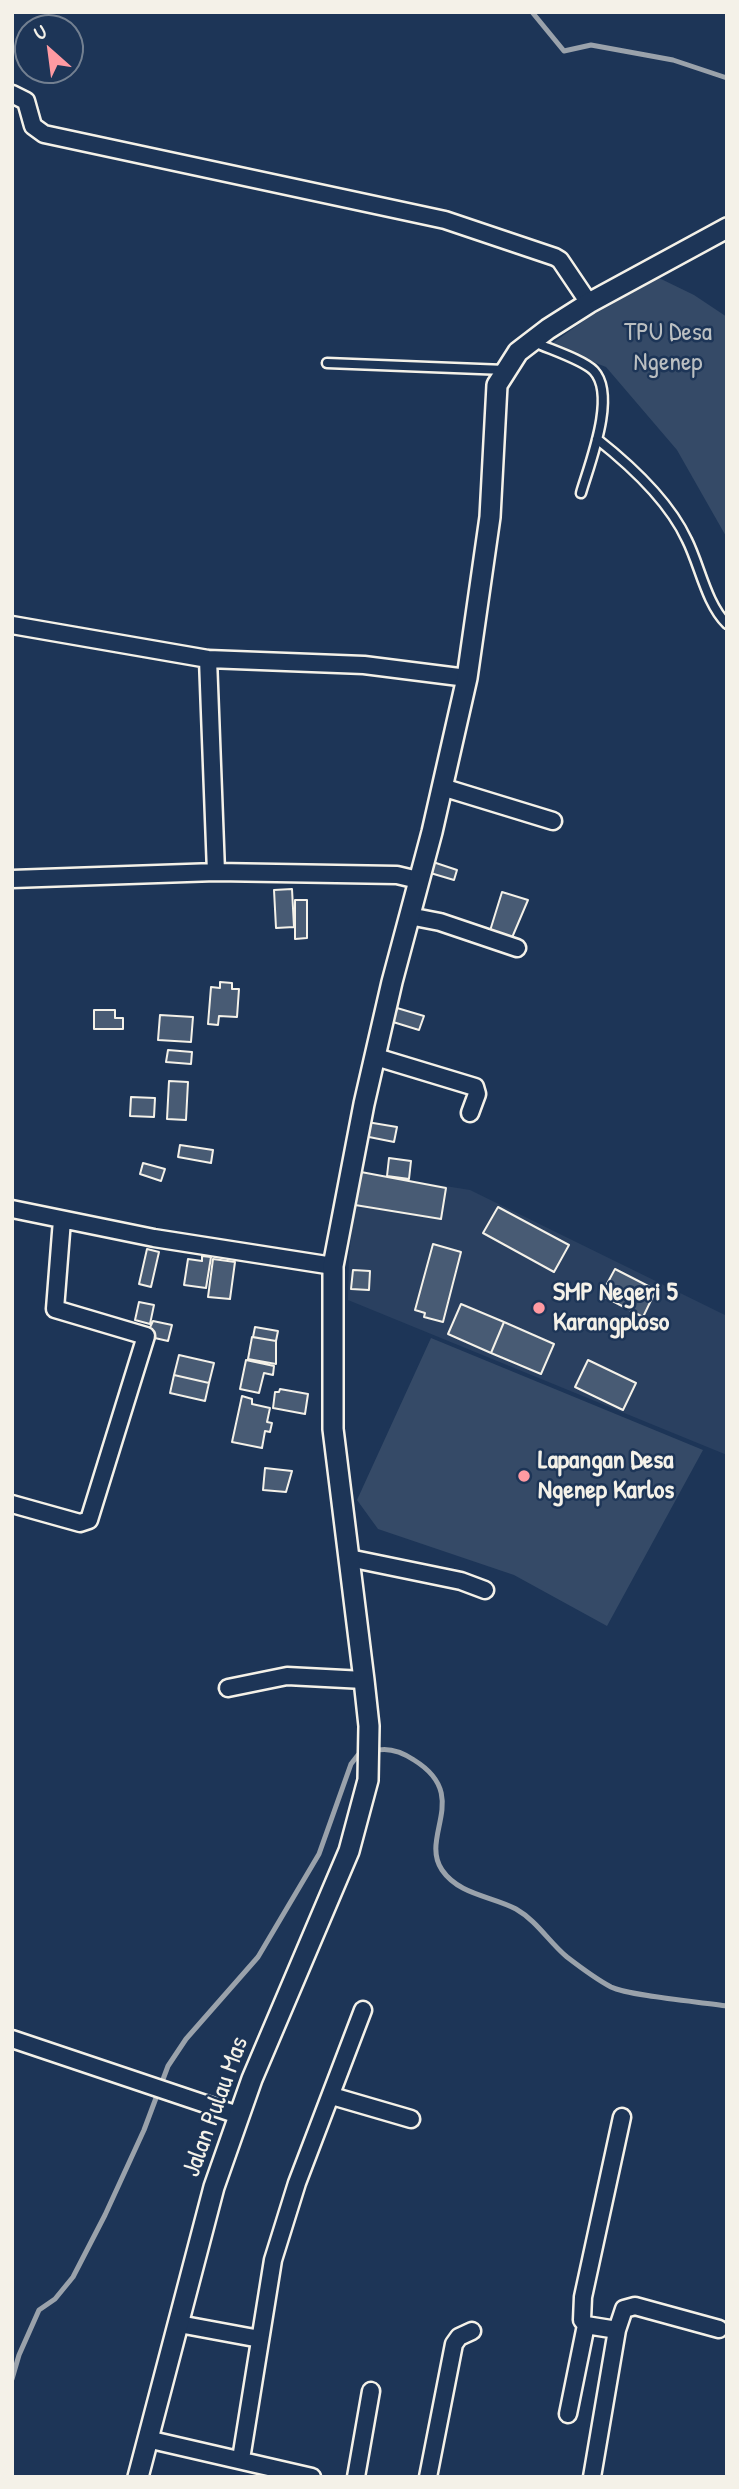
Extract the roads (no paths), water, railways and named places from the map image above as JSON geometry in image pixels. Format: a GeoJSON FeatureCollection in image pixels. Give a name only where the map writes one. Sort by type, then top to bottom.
{"type":"FeatureCollection","features":[{"type":"Feature","properties":{"kind":"street"},"geometry":{"type":"LineString","coordinates":[[12,94],[26,101],[33,126],[44,134],[444,220],[555,257],[589,303]]}},
{"type":"Feature","properties":{"kind":"street"},"geometry":{"type":"LineString","coordinates":[[505,370],[518,352],[531,341],[589,303],[727,228]]}},
{"type":"Feature","properties":{"kind":"street","name":"Jalan Pulau Mas"},"geometry":{"type":"LineString","coordinates":[[138,2477],[214,2187],[238,2115],[354,1837],[363,1805],[369,1764],[369,1726],[333,1429],[333,1266],[364,1104],[467,678],[491,517],[495,397],[505,370]]}},
{"type":"Feature","properties":{"kind":"street"},"geometry":{"type":"LineString","coordinates":[[12,625],[208,659],[364,665],[467,678]]}},
{"type":"Feature","properties":{"kind":"street"},"geometry":{"type":"LineString","coordinates":[[208,659],[216,872]]}},
{"type":"Feature","properties":{"kind":"street"},"geometry":{"type":"LineString","coordinates":[[442,788],[553,821]]}},
{"type":"Feature","properties":{"kind":"street"},"geometry":{"type":"LineString","coordinates":[[12,879],[216,872],[397,875],[418,880]]}},
{"type":"Feature","properties":{"kind":"street"},"geometry":{"type":"LineString","coordinates":[[409,916],[440,922],[517,948]]}},
{"type":"Feature","properties":{"kind":"street"},"geometry":{"type":"LineString","coordinates":[[376,1057],[475,1087],[477,1094],[470,1113]]}},
{"type":"Feature","properties":{"kind":"street"},"geometry":{"type":"LineString","coordinates":[[12,1209],[333,1266]]}},
{"type":"Feature","properties":{"kind":"street"},"geometry":{"type":"LineString","coordinates":[[12,1504],[80,1523],[89,1520],[146,1336],[55,1309],[62,1220]]}},
{"type":"Feature","properties":{"kind":"street"},"geometry":{"type":"LineString","coordinates":[[349,1558],[461,1581],[485,1590]]}},
{"type":"Feature","properties":{"kind":"street"},"geometry":{"type":"LineString","coordinates":[[228,1688],[287,1675],[364,1680]]}},
{"type":"Feature","properties":{"kind":"street"},"geometry":{"type":"LineString","coordinates":[[241,2459],[279,2239],[363,2010]]}},
{"type":"Feature","properties":{"kind":"street"},"geometry":{"type":"LineString","coordinates":[[12,2039],[238,2115]]}},
{"type":"Feature","properties":{"kind":"street"},"geometry":{"type":"LineString","coordinates":[[332,2096],[411,2119]]}},
{"type":"Feature","properties":{"kind":"street"},"geometry":{"type":"LineString","coordinates":[[617,2330],[586,2325],[582,2320],[583,2297],[622,2117]]}},
{"type":"Feature","properties":{"kind":"street"},"geometry":{"type":"LineString","coordinates":[[592,2477],[617,2330],[623,2311],[631,2306],[719,2329]]}},
{"type":"Feature","properties":{"kind":"street"},"geometry":{"type":"LineString","coordinates":[[179,2324],[260,2339]]}},
{"type":"Feature","properties":{"kind":"street"},"geometry":{"type":"LineString","coordinates":[[568,2414],[586,2325]]}},
{"type":"Feature","properties":{"kind":"street"},"geometry":{"type":"LineString","coordinates":[[428,2477],[454,2344],[459,2337],[471,2331]]}},
{"type":"Feature","properties":{"kind":"street"},"geometry":{"type":"LineString","coordinates":[[356,2477],[371,2391]]}},
{"type":"Feature","properties":{"kind":"street"},"geometry":{"type":"LineString","coordinates":[[147,2439],[312,2477]]}},
{"type":"Feature","properties":{"kind":"lane"},"geometry":{"type":"LineString","coordinates":[[531,341],[595,372],[601,383],[603,404],[597,439],[581,493]]}},
{"type":"Feature","properties":{"kind":"lane"},"geometry":{"type":"LineString","coordinates":[[327,363],[505,370]]}},
{"type":"Feature","properties":{"kind":"lane"},"geometry":{"type":"LineString","coordinates":[[597,439],[628,465],[680,527],[717,611],[727,624]]}},
{"type":"Feature","properties":{"kind":"waterway"},"geometry":{"type":"LineString","coordinates":[[532,12],[564,51],[591,45],[673,60],[727,78]]}},
{"type":"Feature","properties":{"kind":"waterway"},"geometry":{"type":"LineString","coordinates":[[374,1751],[389,1750],[409,1757],[431,1774],[440,1788],[442,1802],[436,1844],[437,1857],[442,1870],[457,1885],[516,1909],[567,1957],[611,1987],[649,1996],[727,2006]]}},
{"type":"Feature","properties":{"kind":"waterway"},"geometry":{"type":"LineString","coordinates":[[12,2379],[19,2355],[39,2310],[55,2299],[73,2277],[105,2215],[144,2130],[168,2066],[186,2039],[258,1957],[319,1854],[351,1764],[358,1755],[365,1754]]}},
{"type":"Feature","properties":{"kind":"place","name":"SMP Negeri 5 Karangploso"},"geometry":{"type":"Point","coordinates":[539,1308]}},
{"type":"Feature","properties":{"kind":"place","name":"Lapangan Desa Ngenep Karlos"},"geometry":{"type":"Point","coordinates":[524,1476]}},
{"type":"Feature","properties":{"kind":"park label","name":"TPU Desa Ngenep"},"geometry":{"type":"Point","coordinates":[668,348]}}]}
